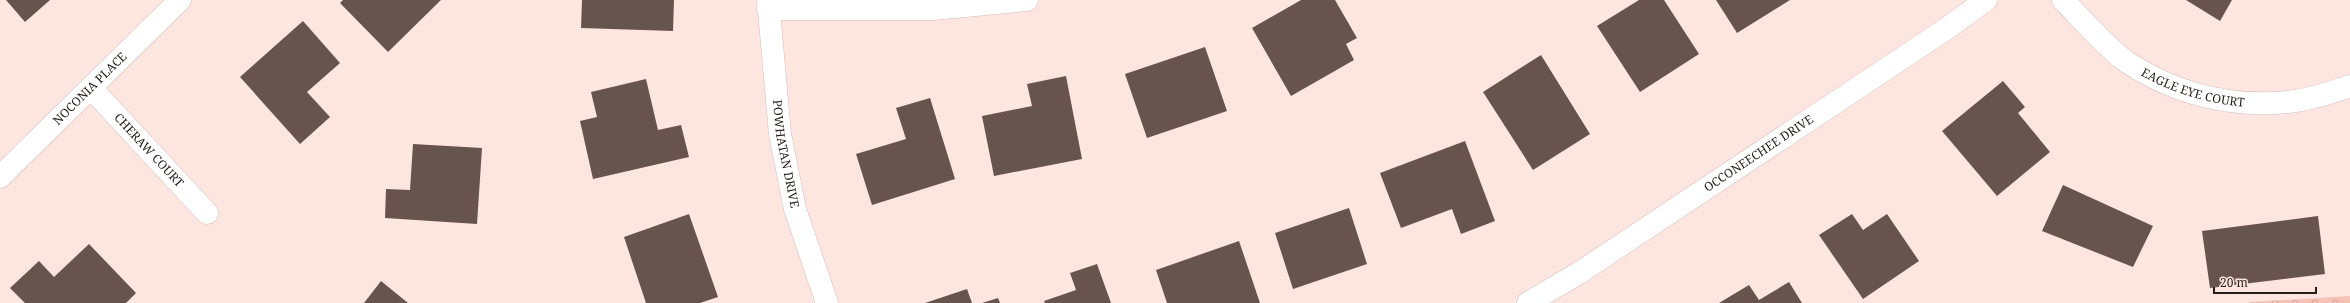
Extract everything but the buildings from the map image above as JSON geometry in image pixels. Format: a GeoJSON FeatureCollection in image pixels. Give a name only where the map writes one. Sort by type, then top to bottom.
{"type":"FeatureCollection","features":[{"type":"Feature","properties":{"kind":"street","name":"NOCONIA PLACE"},"geometry":{"type":"LineString","coordinates":[[0,178],[180,0]]}},
{"type":"Feature","properties":{"kind":"street"},"geometry":{"type":"LineString","coordinates":[[768,5],[933,9],[1027,0]]}},
{"type":"Feature","properties":{"kind":"street","name":"OCCONEECHEE DRIVE"},"geometry":{"type":"LineString","coordinates":[[1528,303],[1579,273],[1946,29],[1986,0]]}},
{"type":"Feature","properties":{"kind":"street","name":"EAGLE EYE COURT"},"geometry":{"type":"LineString","coordinates":[[2063,0],[2123,58],[2154,78],[2190,93],[2222,100],[2259,104],[2289,102],[2350,86]]}},
{"type":"Feature","properties":{"kind":"street","name":"POWHATAN DRIVE"},"geometry":{"type":"LineString","coordinates":[[768,5],[780,134],[795,209],[827,303]]}},
{"type":"Feature","properties":{"kind":"street","name":"CHERAW COURT"},"geometry":{"type":"LineString","coordinates":[[92,88],[206,213]]}},
{"type":"Feature","properties":{"kind":"green space"},"geometry":{"type":"Polygon","coordinates":[[[2350,296],[2350,303],[2248,303],[2251,302],[2350,296]]]}}]}
